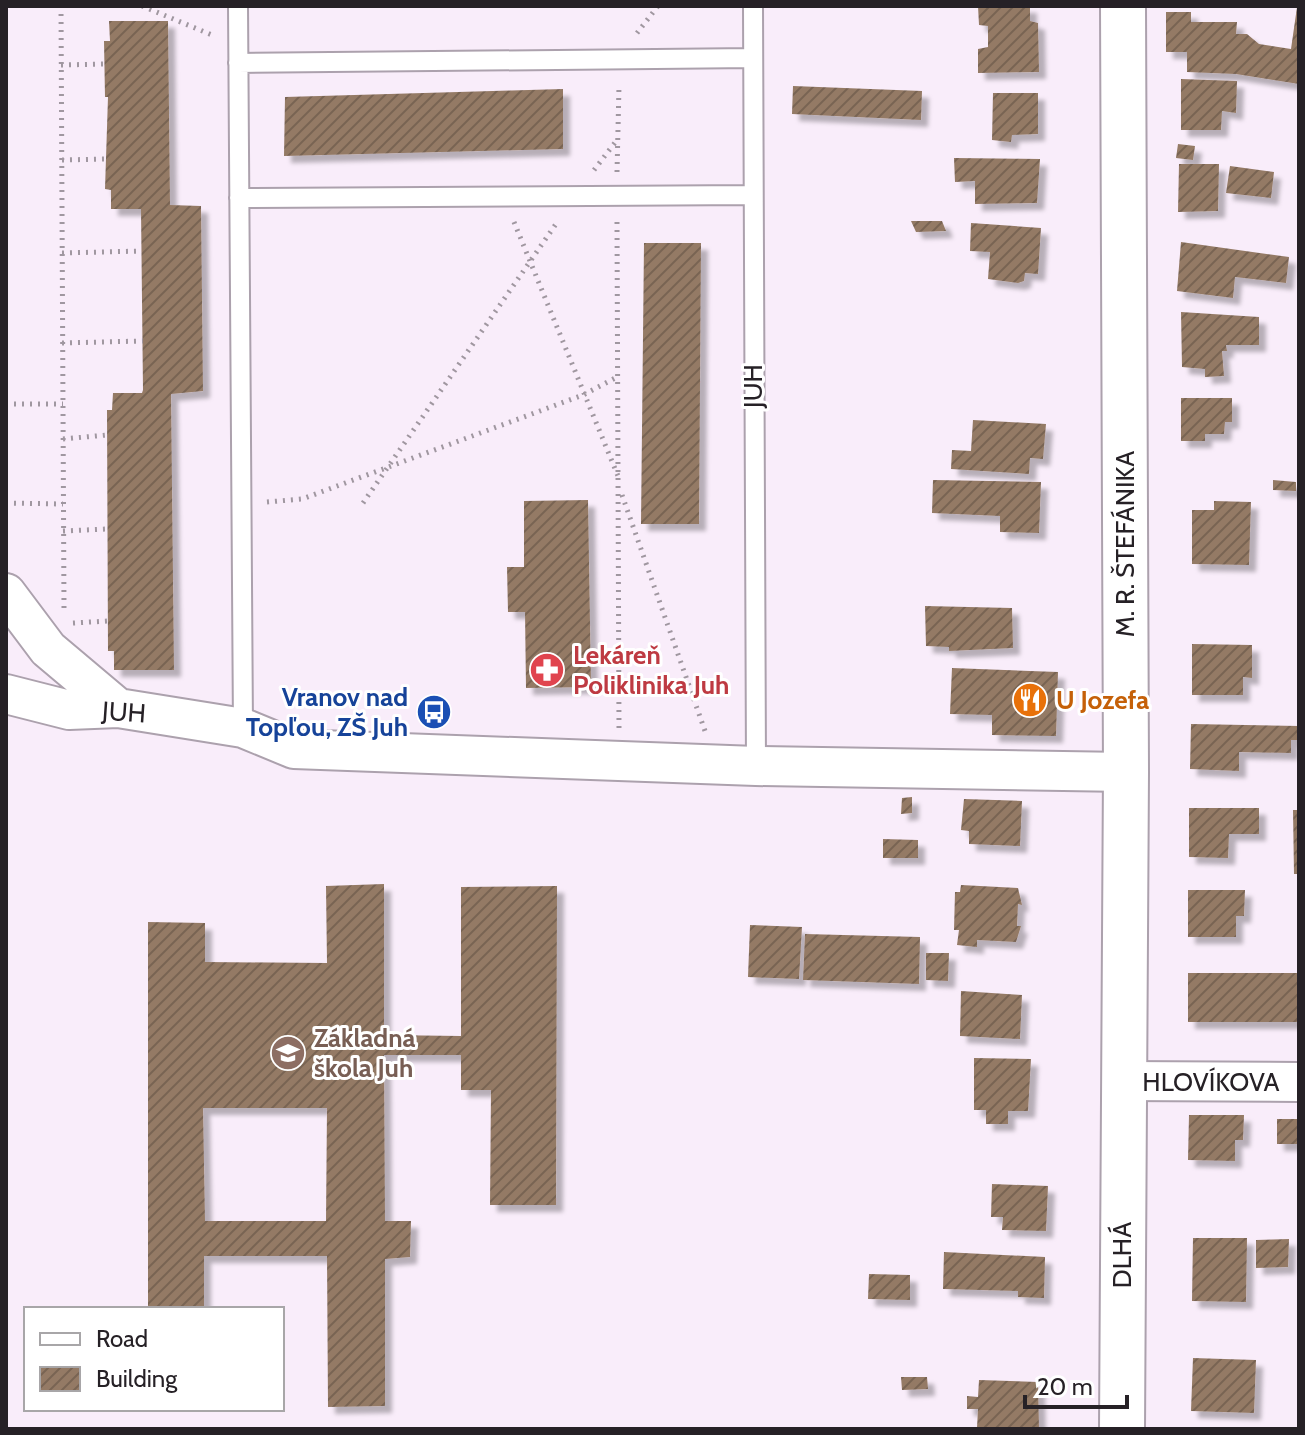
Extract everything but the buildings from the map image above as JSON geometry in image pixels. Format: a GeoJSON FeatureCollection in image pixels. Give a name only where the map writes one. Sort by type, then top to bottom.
{"type":"FeatureCollection","features":[{"type":"Feature","properties":{"kind":"street","name":"M. R. ŠTEFÁNIKA"},"geometry":{"type":"LineString","coordinates":[[1123,6],[1126,772],[1123,1081]]}},
{"type":"Feature","properties":{"kind":"street"},"geometry":{"type":"LineString","coordinates":[[6,593],[48,649],[118,708]]}},
{"type":"Feature","properties":{"kind":"street","name":"JUH"},"geometry":{"type":"LineString","coordinates":[[6,694],[69,710],[118,708],[243,728],[294,749],[739,765],[1126,772]]}},
{"type":"Feature","properties":{"kind":"street","name":"HLOVÍKOVA"},"geometry":{"type":"LineString","coordinates":[[1123,1081],[1299,1082]]}},
{"type":"Feature","properties":{"kind":"street","name":"DLHÁ"},"geometry":{"type":"LineString","coordinates":[[1122,1429],[1123,1081]]}},
{"type":"Feature","properties":{"kind":"lane"},"geometry":{"type":"LineString","coordinates":[[238,6],[243,728]]}},
{"type":"Feature","properties":{"kind":"lane","name":"JUH"},"geometry":{"type":"LineString","coordinates":[[739,765],[752,195],[753,6]]}},
{"type":"Feature","properties":{"kind":"lane"},"geometry":{"type":"LineString","coordinates":[[238,54],[753,58]]}},
{"type":"Feature","properties":{"kind":"lane"},"geometry":{"type":"LineString","coordinates":[[239,198],[752,195]]}},
{"type":"Feature","properties":{"kind":"path"},"geometry":{"type":"LineString","coordinates":[[61,6],[64,623],[108,621]]}},
{"type":"Feature","properties":{"kind":"path"},"geometry":{"type":"LineString","coordinates":[[142,6],[238,54]]}},
{"type":"Feature","properties":{"kind":"path"},"geometry":{"type":"LineString","coordinates":[[61,65],[104,64]]}},
{"type":"Feature","properties":{"kind":"path"},"geometry":{"type":"LineString","coordinates":[[62,160],[105,159]]}},
{"type":"Feature","properties":{"kind":"path"},"geometry":{"type":"LineString","coordinates":[[504,196],[620,480]]}},
{"type":"Feature","properties":{"kind":"path"},"geometry":{"type":"LineString","coordinates":[[62,253],[142,251]]}},
{"type":"Feature","properties":{"kind":"path"},"geometry":{"type":"LineString","coordinates":[[363,503],[531,262]]}},
{"type":"Feature","properties":{"kind":"path"},"geometry":{"type":"LineString","coordinates":[[62,343],[143,341]]}},
{"type":"Feature","properties":{"kind":"path"},"geometry":{"type":"LineString","coordinates":[[242,505],[302,499],[583,395],[619,376],[619,761]]}},
{"type":"Feature","properties":{"kind":"path"},"geometry":{"type":"LineString","coordinates":[[6,404],[63,404]]}},
{"type":"Feature","properties":{"kind":"path"},"geometry":{"type":"LineString","coordinates":[[63,439],[107,435]]}},
{"type":"Feature","properties":{"kind":"path"},"geometry":{"type":"LineString","coordinates":[[620,490],[709,743],[739,765]]}},
{"type":"Feature","properties":{"kind":"path"},"geometry":{"type":"LineString","coordinates":[[6,503],[63,504]]}},
{"type":"Feature","properties":{"kind":"path"},"geometry":{"type":"LineString","coordinates":[[63,531],[107,529]]}},
{"type":"Feature","properties":{"kind":"place","name":"Lekáreň Poliklinika Juh"},"geometry":{"type":"Point","coordinates":[547,670]}},
{"type":"Feature","properties":{"kind":"place","name":"U Jozefa"},"geometry":{"type":"Point","coordinates":[1030,700]}},
{"type":"Feature","properties":{"kind":"place","name":"Vranov nad Topľou, ZŠ Juh"},"geometry":{"type":"Point","coordinates":[434,712]}},
{"type":"Feature","properties":{"kind":"place","name":"Základná škola Juh"},"geometry":{"type":"Point","coordinates":[288,1053]}}]}
